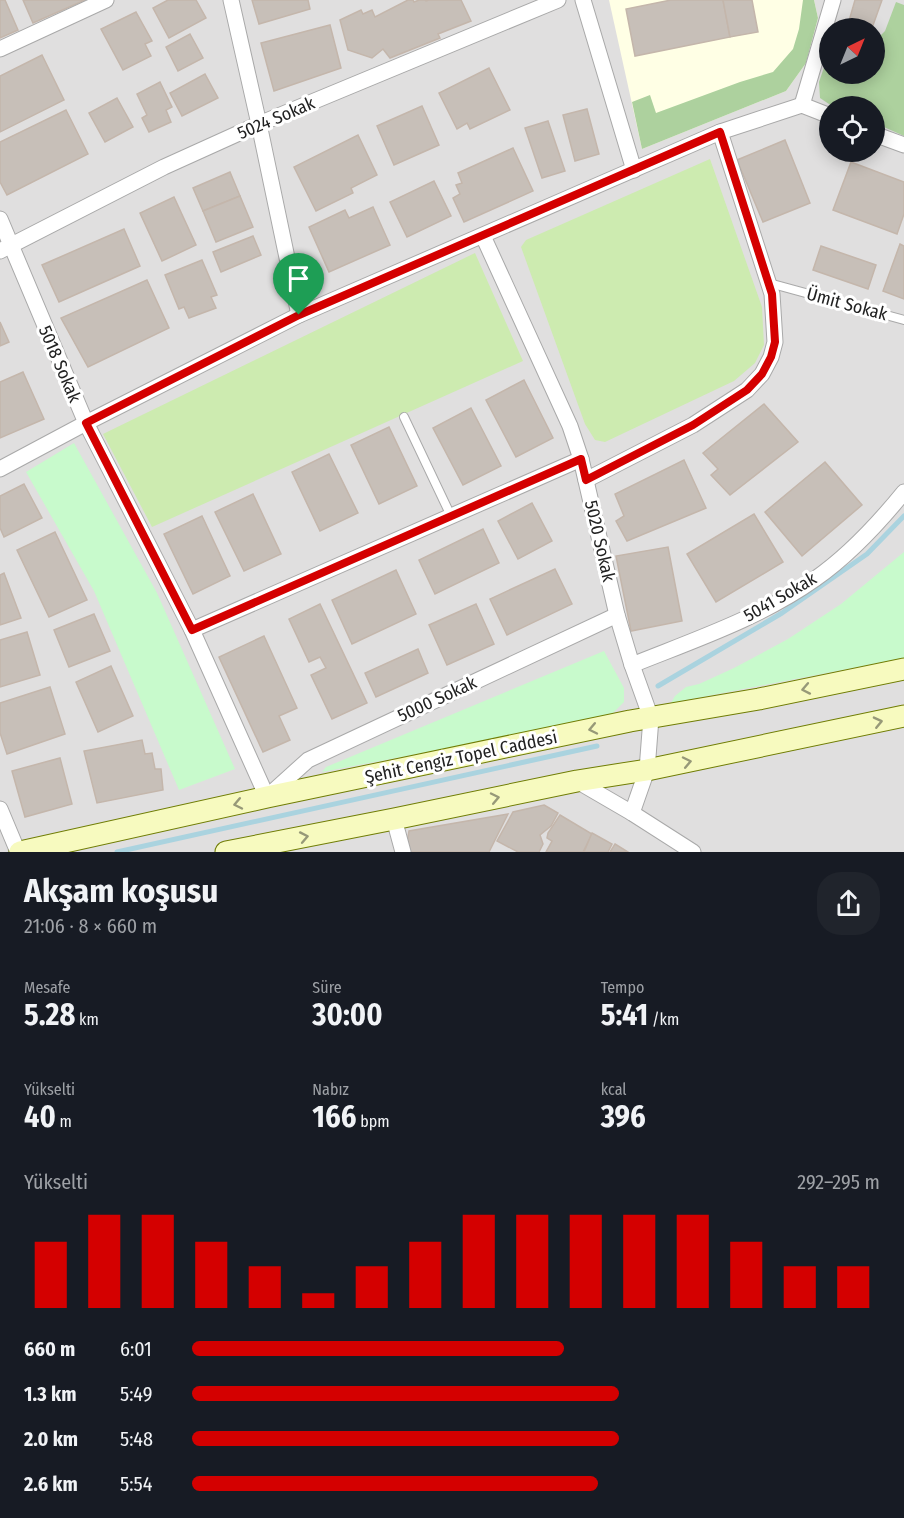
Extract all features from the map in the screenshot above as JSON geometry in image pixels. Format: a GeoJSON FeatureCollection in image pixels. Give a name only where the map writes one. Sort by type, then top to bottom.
{"type":"FeatureCollection","features":[{"type":"Feature","properties":{"kind":"main road","name":"Şehit Cengiz Topel Caddesi"},"geometry":{"type":"LineString","coordinates":[[19,852],[267,797],[651,718],[759,699],[904,669]]}},
{"type":"Feature","properties":{"kind":"main road"},"geometry":{"type":"LineString","coordinates":[[226,852],[577,781],[647,770],[904,716]]}},
{"type":"Feature","properties":{"kind":"street"},"geometry":{"type":"LineString","coordinates":[[0,49],[106,0]]}},
{"type":"Feature","properties":{"kind":"street"},"geometry":{"type":"LineString","coordinates":[[231,0],[260,124],[299,315]]}},
{"type":"Feature","properties":{"kind":"street","name":"5024 Sokak"},"geometry":{"type":"LineString","coordinates":[[5,248],[164,167],[260,124],[558,0]]}},
{"type":"Feature","properties":{"kind":"street"},"geometry":{"type":"LineString","coordinates":[[583,0],[634,170]]}},
{"type":"Feature","properties":{"kind":"street"},"geometry":{"type":"LineString","coordinates":[[802,105],[833,0]]}},
{"type":"Feature","properties":{"kind":"street"},"geometry":{"type":"LineString","coordinates":[[0,469],[299,315],[720,132],[802,105],[819,112]]}},
{"type":"Feature","properties":{"kind":"street"},"geometry":{"type":"LineString","coordinates":[[586,480],[693,425],[747,390],[762,374],[771,357],[775,342],[772,294],[720,132]]}},
{"type":"Feature","properties":{"kind":"street"},"geometry":{"type":"LineString","coordinates":[[885,138],[904,145]]}},
{"type":"Feature","properties":{"kind":"street","name":"5018 Sokak"},"geometry":{"type":"LineString","coordinates":[[0,219],[5,248],[86,423],[192,630],[267,797]]}},
{"type":"Feature","properties":{"kind":"street","name":"5020 Sokak"},"geometry":{"type":"LineString","coordinates":[[483,236],[570,426],[581,459],[617,615],[651,718]]}},
{"type":"Feature","properties":{"kind":"street"},"geometry":{"type":"LineString","coordinates":[[192,630],[581,459]]}},
{"type":"Feature","properties":{"kind":"street","name":"5041 Sokak"},"geometry":{"type":"LineString","coordinates":[[632,665],[714,633],[765,609],[815,579],[855,546],[904,492]]}},
{"type":"Feature","properties":{"kind":"street","name":"5000 Sokak"},"geometry":{"type":"LineString","coordinates":[[267,797],[308,760],[617,615]]}},
{"type":"Feature","properties":{"kind":"street"},"geometry":{"type":"LineString","coordinates":[[632,813],[647,770],[651,718]]}},
{"type":"Feature","properties":{"kind":"street"},"geometry":{"type":"LineString","coordinates":[[577,781],[693,852]]}},
{"type":"Feature","properties":{"kind":"street"},"geometry":{"type":"LineString","coordinates":[[0,809],[19,852]]}},
{"type":"Feature","properties":{"kind":"street"},"geometry":{"type":"LineString","coordinates":[[394,819],[403,852]]}},
{"type":"Feature","properties":{"kind":"lane","name":"Ümit Sokak"},"geometry":{"type":"LineString","coordinates":[[768,282],[904,320]]}},
{"type":"Feature","properties":{"kind":"lane"},"geometry":{"type":"LineString","coordinates":[[404,417],[451,516]]}},
{"type":"Feature","properties":{"kind":"shaded area"},"geometry":{"type":"Polygon","coordinates":[[[0,0],[904,0],[904,852],[0,852],[0,0]]]}},
{"type":"Feature","properties":{"kind":"shaded area"},"geometry":{"type":"Polygon","coordinates":[[[609,0],[814,0],[818,18],[806,63],[786,91],[642,149],[609,0]]]}},
{"type":"Feature","properties":{"kind":"green space"},"geometry":{"type":"Polygon","coordinates":[[[803,0],[814,0],[818,18],[806,63],[786,91],[642,149],[632,102],[650,95],[656,113],[773,72],[793,49],[799,29],[803,0]]]}},
{"type":"Feature","properties":{"kind":"green space"},"geometry":{"type":"Polygon","coordinates":[[[896,2],[904,5],[904,136],[885,127],[885,96],[820,96],[819,84],[885,84],[885,31],[896,2]]]}},
{"type":"Feature","properties":{"kind":"green space"},"geometry":{"type":"Polygon","coordinates":[[[710,159],[762,307],[764,345],[755,363],[734,381],[605,442],[595,440],[585,424],[521,247],[526,240],[710,159]]]}},
{"type":"Feature","properties":{"kind":"green space"},"geometry":{"type":"Polygon","coordinates":[[[475,253],[523,361],[152,527],[103,434],[475,253]]]}},
{"type":"Feature","properties":{"kind":"green space"},"geometry":{"type":"Polygon","coordinates":[[[74,443],[157,593],[235,769],[179,790],[94,591],[26,472],[74,443]]]}},
{"type":"Feature","properties":{"kind":"green space"},"geometry":{"type":"Polygon","coordinates":[[[904,552],[904,658],[671,703],[675,696],[686,687],[699,684],[734,668],[788,639],[841,604],[904,552]]]}},
{"type":"Feature","properties":{"kind":"green space"},"geometry":{"type":"Polygon","coordinates":[[[604,651],[624,688],[624,702],[608,718],[322,772],[326,767],[604,651]]]}},
{"type":"Feature","properties":{"kind":"building"},"geometry":{"type":"Polygon","coordinates":[[[0,0],[5,0],[18,30],[0,38],[0,0]]]}},
{"type":"Feature","properties":{"kind":"building"},"geometry":{"type":"Polygon","coordinates":[[[23,0],[85,0],[33,23],[23,0]]]}},
{"type":"Feature","properties":{"kind":"building"},"geometry":{"type":"Polygon","coordinates":[[[168,0],[196,0],[206,18],[169,38],[153,8],[168,0]]]}},
{"type":"Feature","properties":{"kind":"building"},"geometry":{"type":"Polygon","coordinates":[[[252,0],[308,0],[310,9],[259,24],[252,0]]]}},
{"type":"Feature","properties":{"kind":"building"},"geometry":{"type":"Polygon","coordinates":[[[408,0],[414,2],[461,0],[471,21],[438,34],[440,38],[390,58],[383,49],[372,58],[348,50],[340,20],[361,10],[363,14],[372,10],[375,17],[408,0]]]}},
{"type":"Feature","properties":{"kind":"building"},"geometry":{"type":"Polygon","coordinates":[[[671,0],[723,0],[730,37],[635,56],[626,9],[671,0]]]}},
{"type":"Feature","properties":{"kind":"building"},"geometry":{"type":"Polygon","coordinates":[[[723,0],[752,0],[758,32],[730,37],[723,0]]]}},
{"type":"Feature","properties":{"kind":"building"},"geometry":{"type":"Polygon","coordinates":[[[855,0],[882,0],[876,18],[850,18],[855,0]]]}},
{"type":"Feature","properties":{"kind":"building"},"geometry":{"type":"Polygon","coordinates":[[[136,12],[152,41],[145,44],[151,56],[123,70],[101,29],[136,12]]]}},
{"type":"Feature","properties":{"kind":"building"},"geometry":{"type":"Polygon","coordinates":[[[330,25],[341,68],[274,91],[261,43],[330,25]]]}},
{"type":"Feature","properties":{"kind":"building"},"geometry":{"type":"Polygon","coordinates":[[[190,34],[203,58],[178,71],[166,47],[190,34]]]}},
{"type":"Feature","properties":{"kind":"building"},"geometry":{"type":"Polygon","coordinates":[[[42,55],[64,100],[0,132],[0,76],[42,55]]]}},
{"type":"Feature","properties":{"kind":"building"},"geometry":{"type":"Polygon","coordinates":[[[489,68],[510,110],[470,129],[467,123],[457,129],[439,93],[489,68]]]}},
{"type":"Feature","properties":{"kind":"building"},"geometry":{"type":"Polygon","coordinates":[[[205,74],[218,98],[182,116],[170,93],[205,74]]]}},
{"type":"Feature","properties":{"kind":"building"},"geometry":{"type":"Polygon","coordinates":[[[160,82],[172,107],[166,110],[171,122],[149,132],[142,118],[147,115],[137,94],[160,82]]]}},
{"type":"Feature","properties":{"kind":"building"},"geometry":{"type":"Polygon","coordinates":[[[117,98],[133,127],[105,142],[89,113],[117,98]]]}},
{"type":"Feature","properties":{"kind":"building"},"geometry":{"type":"Polygon","coordinates":[[[422,106],[439,145],[394,165],[377,126],[422,106]]]}},
{"type":"Feature","properties":{"kind":"building"},"geometry":{"type":"Polygon","coordinates":[[[587,109],[599,154],[575,161],[563,115],[587,109]]]}},
{"type":"Feature","properties":{"kind":"building"},"geometry":{"type":"Polygon","coordinates":[[[66,110],[88,154],[7,195],[0,182],[0,142],[66,110]]]}},
{"type":"Feature","properties":{"kind":"building"},"geometry":{"type":"Polygon","coordinates":[[[548,121],[565,171],[542,178],[525,128],[548,121]]]}},
{"type":"Feature","properties":{"kind":"building"},"geometry":{"type":"Polygon","coordinates":[[[358,135],[377,175],[351,188],[353,193],[316,211],[294,167],[358,135]]]}},
{"type":"Feature","properties":{"kind":"building"},"geometry":{"type":"Polygon","coordinates":[[[785,140],[810,203],[763,222],[737,160],[785,140]]]}},
{"type":"Feature","properties":{"kind":"building"},"geometry":{"type":"Polygon","coordinates":[[[513,148],[533,191],[464,222],[453,198],[460,194],[456,185],[462,183],[458,173],[513,148]]]}},
{"type":"Feature","properties":{"kind":"building"},"geometry":{"type":"Polygon","coordinates":[[[851,162],[904,182],[904,214],[897,234],[833,210],[851,162]]]}},
{"type":"Feature","properties":{"kind":"building"},"geometry":{"type":"Polygon","coordinates":[[[230,172],[240,196],[203,211],[193,188],[230,172]]]}},
{"type":"Feature","properties":{"kind":"building"},"geometry":{"type":"Polygon","coordinates":[[[434,181],[451,216],[407,237],[390,202],[434,181]]]}},
{"type":"Feature","properties":{"kind":"building"},"geometry":{"type":"Polygon","coordinates":[[[240,196],[253,227],[216,242],[203,211],[240,196]]]}},
{"type":"Feature","properties":{"kind":"building"},"geometry":{"type":"Polygon","coordinates":[[[174,197],[196,245],[162,261],[140,213],[174,197]]]}},
{"type":"Feature","properties":{"kind":"building"},"geometry":{"type":"Polygon","coordinates":[[[373,207],[390,245],[329,272],[309,227],[345,210],[349,218],[373,207]]]}},
{"type":"Feature","properties":{"kind":"building"},"geometry":{"type":"Polygon","coordinates":[[[124,229],[140,266],[59,302],[42,265],[124,229]]]}},
{"type":"Feature","properties":{"kind":"building"},"geometry":{"type":"Polygon","coordinates":[[[253,236],[261,255],[221,272],[213,252],[253,236]]]}},
{"type":"Feature","properties":{"kind":"building"},"geometry":{"type":"Polygon","coordinates":[[[900,244],[904,246],[904,299],[883,291],[900,244]]]}},
{"type":"Feature","properties":{"kind":"building"},"geometry":{"type":"Polygon","coordinates":[[[821,246],[876,265],[868,289],[813,270],[821,246]]]}},
{"type":"Feature","properties":{"kind":"building"},"geometry":{"type":"Polygon","coordinates":[[[202,260],[217,295],[211,297],[216,308],[189,318],[184,307],[179,309],[165,275],[202,260]]]}},
{"type":"Feature","properties":{"kind":"building"},"geometry":{"type":"Polygon","coordinates":[[[147,280],[169,328],[88,367],[61,318],[147,280]]]}},
{"type":"Feature","properties":{"kind":"building"},"geometry":{"type":"Polygon","coordinates":[[[0,322],[9,342],[0,346],[0,322]]]}},
{"type":"Feature","properties":{"kind":"building"},"geometry":{"type":"Polygon","coordinates":[[[23,372],[44,419],[0,438],[0,382],[23,372]]]}},
{"type":"Feature","properties":{"kind":"building"},"geometry":{"type":"Polygon","coordinates":[[[524,380],[553,438],[516,457],[486,400],[524,380]]]}},
{"type":"Feature","properties":{"kind":"building"},"geometry":{"type":"Polygon","coordinates":[[[764,404],[798,442],[730,495],[711,475],[718,469],[703,453],[764,404]]]}},
{"type":"Feature","properties":{"kind":"building"},"geometry":{"type":"Polygon","coordinates":[[[471,408],[501,466],[463,485],[433,428],[471,408]]]}},
{"type":"Feature","properties":{"kind":"building"},"geometry":{"type":"Polygon","coordinates":[[[389,427],[417,486],[379,504],[351,445],[389,427]]]}},
{"type":"Feature","properties":{"kind":"building"},"geometry":{"type":"Polygon","coordinates":[[[329,454],[358,513],[320,531],[292,472],[329,454]]]}},
{"type":"Feature","properties":{"kind":"building"},"geometry":{"type":"Polygon","coordinates":[[[684,460],[706,508],[627,541],[616,521],[624,516],[615,494],[684,460]]]}},
{"type":"Feature","properties":{"kind":"building"},"geometry":{"type":"Polygon","coordinates":[[[825,462],[862,505],[802,556],[765,512],[825,462]]]}},
{"type":"Feature","properties":{"kind":"building"},"geometry":{"type":"Polygon","coordinates":[[[24,484],[42,518],[4,537],[0,528],[0,496],[24,484]]]}},
{"type":"Feature","properties":{"kind":"building"},"geometry":{"type":"Polygon","coordinates":[[[253,494],[281,554],[244,571],[215,512],[253,494]]]}},
{"type":"Feature","properties":{"kind":"building"},"geometry":{"type":"Polygon","coordinates":[[[532,503],[552,541],[518,559],[498,521],[532,503]]]}},
{"type":"Feature","properties":{"kind":"building"},"geometry":{"type":"Polygon","coordinates":[[[754,514],[783,562],[716,602],[687,554],[754,514]]]}},
{"type":"Feature","properties":{"kind":"building"},"geometry":{"type":"Polygon","coordinates":[[[202,516],[230,576],[193,594],[164,534],[202,516]]]}},
{"type":"Feature","properties":{"kind":"building"},"geometry":{"type":"Polygon","coordinates":[[[483,529],[499,563],[435,594],[419,560],[483,529]]]}},
{"type":"Feature","properties":{"kind":"building"},"geometry":{"type":"Polygon","coordinates":[[[55,532],[87,600],[49,617],[17,550],[55,532]]]}},
{"type":"Feature","properties":{"kind":"building"},"geometry":{"type":"Polygon","coordinates":[[[668,547],[682,621],[631,631],[616,556],[668,547]]]}},
{"type":"Feature","properties":{"kind":"building"},"geometry":{"type":"Polygon","coordinates":[[[555,569],[572,604],[507,635],[490,599],[555,569]]]}},
{"type":"Feature","properties":{"kind":"building"},"geometry":{"type":"Polygon","coordinates":[[[396,570],[416,614],[352,644],[332,600],[396,570]]]}},
{"type":"Feature","properties":{"kind":"building"},"geometry":{"type":"Polygon","coordinates":[[[4,573],[21,618],[0,625],[0,575],[4,573]]]}},
{"type":"Feature","properties":{"kind":"building"},"geometry":{"type":"Polygon","coordinates":[[[320,604],[367,703],[332,719],[311,675],[326,668],[320,657],[309,662],[289,619],[320,604]]]}},
{"type":"Feature","properties":{"kind":"building"},"geometry":{"type":"Polygon","coordinates":[[[476,604],[494,644],[447,665],[429,625],[476,604]]]}},
{"type":"Feature","properties":{"kind":"building"},"geometry":{"type":"Polygon","coordinates":[[[94,614],[110,651],[69,667],[54,630],[94,614]]]}},
{"type":"Feature","properties":{"kind":"building"},"geometry":{"type":"Polygon","coordinates":[[[27,632],[40,675],[0,687],[0,640],[27,632]]]}},
{"type":"Feature","properties":{"kind":"building"},"geometry":{"type":"Polygon","coordinates":[[[264,636],[297,708],[279,716],[290,740],[263,752],[219,657],[264,636]]]}},
{"type":"Feature","properties":{"kind":"building"},"geometry":{"type":"Polygon","coordinates":[[[418,649],[428,673],[376,697],[365,673],[418,649]]]}},
{"type":"Feature","properties":{"kind":"building"},"geometry":{"type":"Polygon","coordinates":[[[111,666],[133,716],[98,732],[76,682],[111,666]]]}},
{"type":"Feature","properties":{"kind":"building"},"geometry":{"type":"Polygon","coordinates":[[[50,687],[65,734],[7,754],[0,733],[0,703],[50,687]]]}},
{"type":"Feature","properties":{"kind":"building"},"geometry":{"type":"Polygon","coordinates":[[[142,740],[145,754],[152,753],[155,769],[161,769],[163,790],[97,803],[84,751],[142,740]]]}},
{"type":"Feature","properties":{"kind":"building"},"geometry":{"type":"Polygon","coordinates":[[[60,758],[72,804],[25,817],[12,771],[60,758]]]}},
{"type":"Feature","properties":{"kind":"building"},"geometry":{"type":"Polygon","coordinates":[[[544,805],[558,813],[551,826],[540,835],[543,844],[539,852],[518,852],[497,841],[513,812],[544,805]]]}},
{"type":"Feature","properties":{"kind":"building"},"geometry":{"type":"Polygon","coordinates":[[[508,814],[489,852],[408,852],[409,831],[508,814]]]}},
{"type":"Feature","properties":{"kind":"building"},"geometry":{"type":"Polygon","coordinates":[[[560,815],[592,834],[583,852],[546,852],[552,841],[547,838],[548,833],[560,815]]]}},
{"type":"Feature","properties":{"kind":"building"},"geometry":{"type":"Polygon","coordinates":[[[592,833],[612,844],[608,852],[584,852],[592,833]]]}},
{"type":"Feature","properties":{"kind":"building"},"geometry":{"type":"Polygon","coordinates":[[[615,844],[628,852],[610,852],[615,844]]]}},
{"type":"Feature","properties":{"kind":"waterway"},"geometry":{"type":"LineString","coordinates":[[658,686],[782,613],[867,554],[904,516]]}},
{"type":"Feature","properties":{"kind":"waterway"},"geometry":{"type":"LineString","coordinates":[[117,852],[597,746]]}},
{"type":"Feature","properties":{"kind":"route"},"geometry":{"type":"LineString","coordinates":[[720,132],[772,294],[775,342],[771,357],[762,374],[747,390],[693,425],[586,480],[581,459],[192,630],[86,423],[299,315],[720,132]]}}]}
